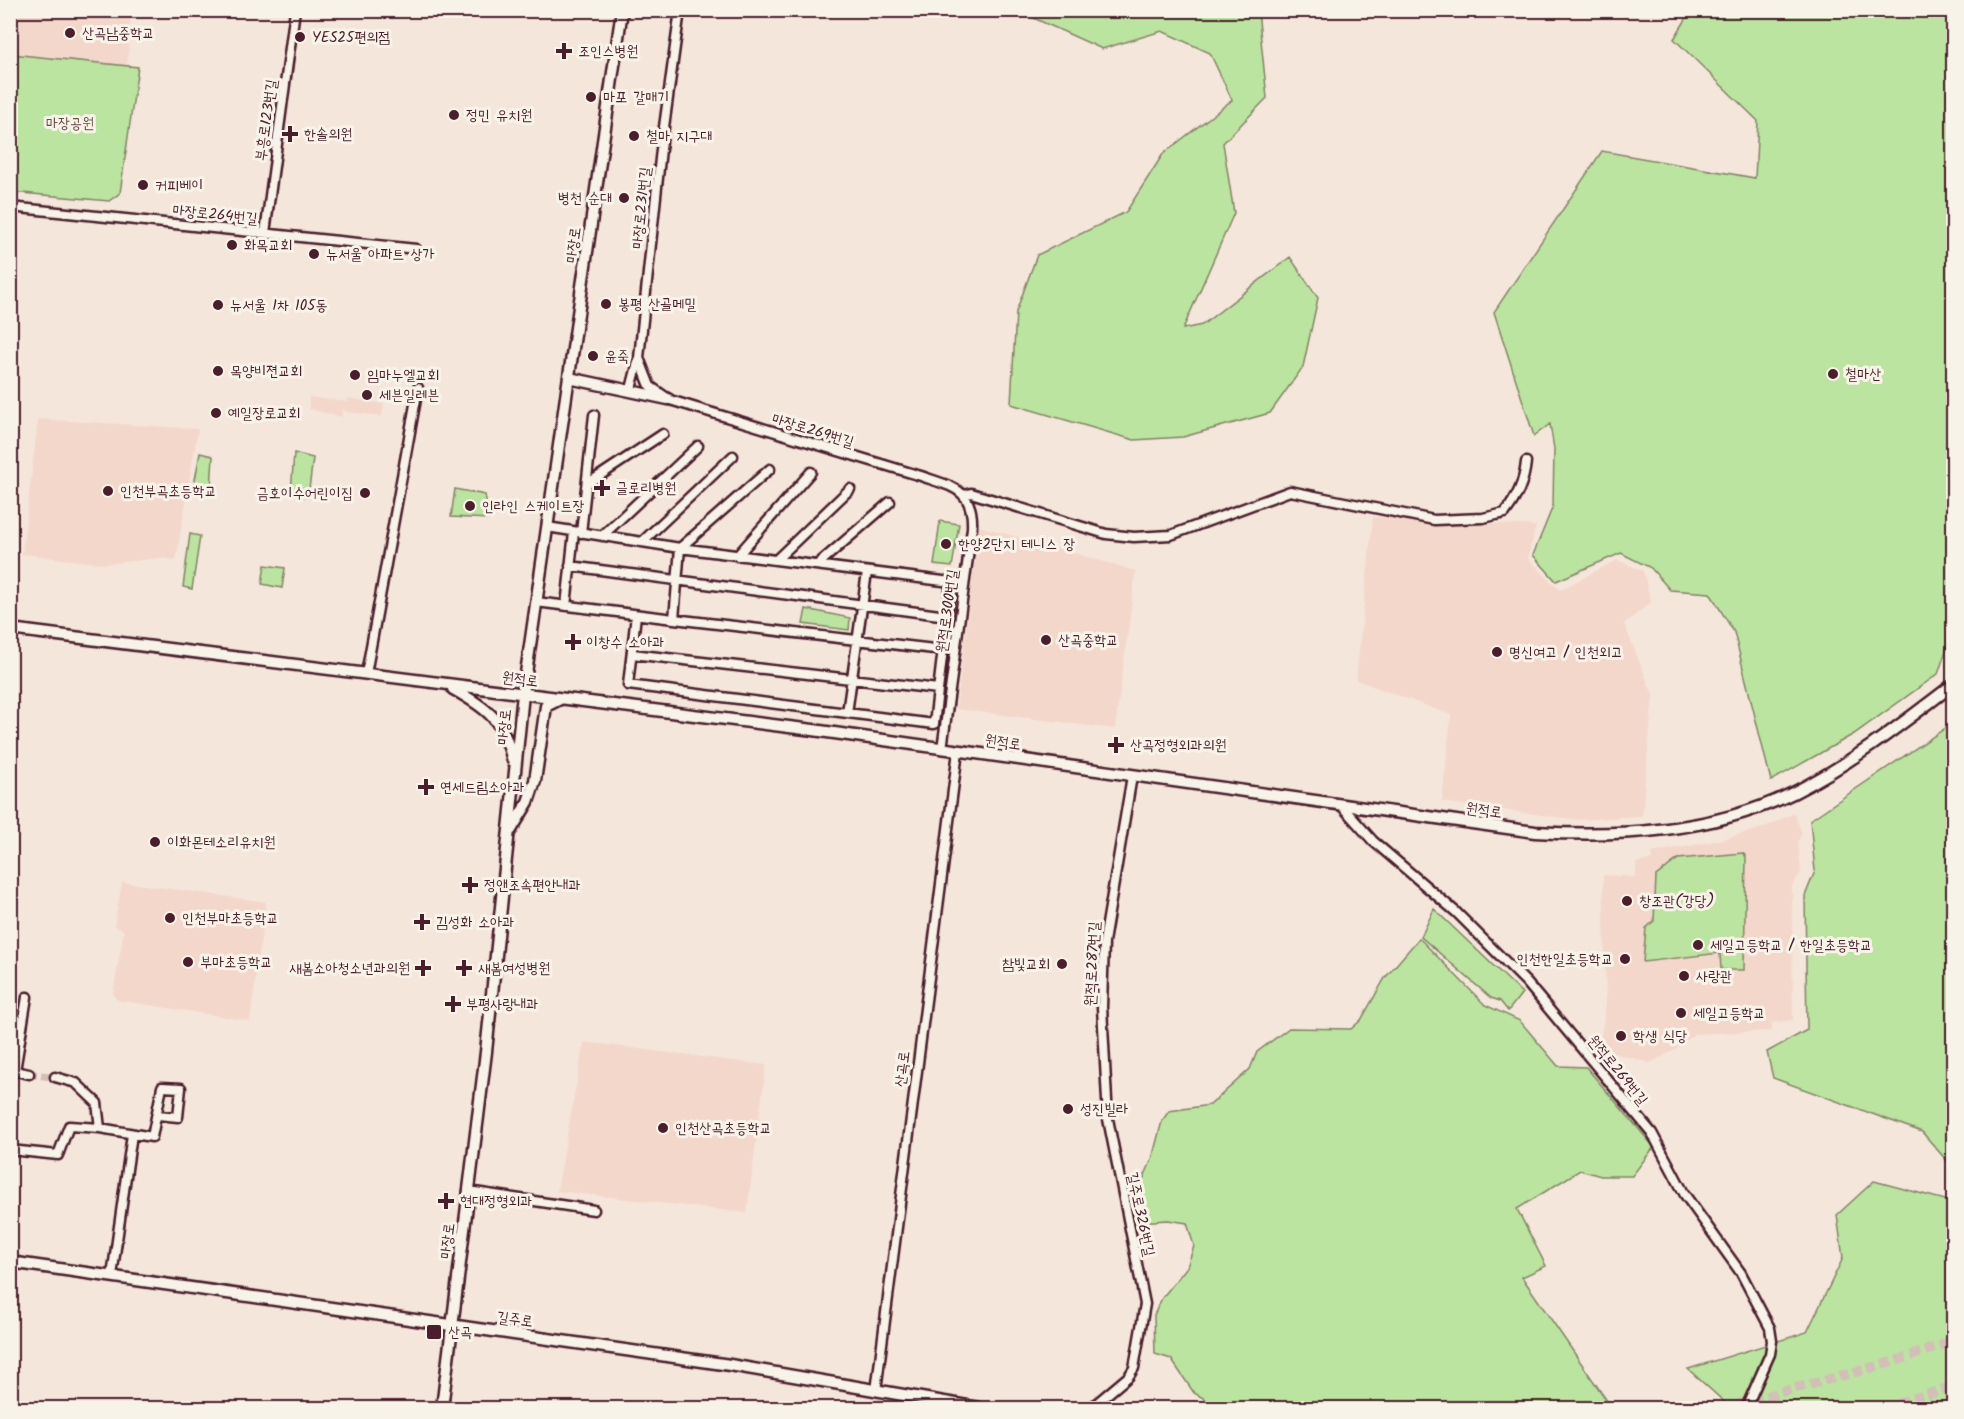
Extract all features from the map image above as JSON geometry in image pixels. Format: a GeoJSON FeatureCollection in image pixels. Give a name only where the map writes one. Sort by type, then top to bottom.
{"type":"FeatureCollection","features":[{"type":"Feature","properties":{"kind":"main road","name":"마장로"},"geometry":{"type":"LineString","coordinates":[[442,1408],[509,830],[510,832],[523,694],[622,10]]}},
{"type":"Feature","properties":{"kind":"main road"},"geometry":{"type":"LineString","coordinates":[[569,378],[631,389],[668,399]]}},
{"type":"Feature","properties":{"kind":"main road","name":"원적로"},"geometry":{"type":"LineString","coordinates":[[10,629],[942,748],[1535,832],[1593,836],[1662,831],[1734,815],[1794,792],[1873,745],[1953,684]]}},
{"type":"Feature","properties":{"kind":"main road"},"geometry":{"type":"LineString","coordinates":[[448,686],[478,702],[494,716],[507,735],[515,770]]}},
{"type":"Feature","properties":{"kind":"main road"},"geometry":{"type":"LineString","coordinates":[[510,832],[528,802],[535,782],[546,706],[560,699]]}},
{"type":"Feature","properties":{"kind":"main road","name":"길주로"},"geometry":{"type":"LineString","coordinates":[[10,1262],[730,1365],[979,1408]]}},
{"type":"Feature","properties":{"kind":"street","name":"부흥로123번길"},"geometry":{"type":"LineString","coordinates":[[265,233],[295,10]]}},
{"type":"Feature","properties":{"kind":"street","name":"마장로231번길"},"geometry":{"type":"LineString","coordinates":[[668,399],[650,386],[639,358],[661,149],[680,10]]}},
{"type":"Feature","properties":{"kind":"street","name":"마장로264번길"},"geometry":{"type":"LineString","coordinates":[[10,207],[416,249]]}},
{"type":"Feature","properties":{"kind":"street"},"geometry":{"type":"LineString","coordinates":[[631,389],[639,358]]}},
{"type":"Feature","properties":{"kind":"street"},"geometry":{"type":"LineString","coordinates":[[366,674],[418,388]]}},
{"type":"Feature","properties":{"kind":"street","name":"마장로269번길"},"geometry":{"type":"LineString","coordinates":[[668,399],[951,486],[964,495]]}},
{"type":"Feature","properties":{"kind":"street"},"geometry":{"type":"LineString","coordinates":[[566,606],[570,566],[586,484],[594,415]]}},
{"type":"Feature","properties":{"kind":"street"},"geometry":{"type":"LineString","coordinates":[[586,484],[663,434]]}},
{"type":"Feature","properties":{"kind":"street"},"geometry":{"type":"LineString","coordinates":[[602,536],[698,446]]}},
{"type":"Feature","properties":{"kind":"street"},"geometry":{"type":"LineString","coordinates":[[642,542],[734,456]]}},
{"type":"Feature","properties":{"kind":"street"},"geometry":{"type":"LineString","coordinates":[[964,495],[971,493],[1106,534],[1134,537],[1171,535],[1290,491],[1434,520],[1483,518],[1505,513],[1516,499],[1524,479],[1526,462]]}},
{"type":"Feature","properties":{"kind":"street"},"geometry":{"type":"LineString","coordinates":[[674,620],[680,548],[770,469]]}},
{"type":"Feature","properties":{"kind":"street"},"geometry":{"type":"LineString","coordinates":[[737,556],[811,472]]}},
{"type":"Feature","properties":{"kind":"street"},"geometry":{"type":"LineString","coordinates":[[776,560],[850,489]]}},
{"type":"Feature","properties":{"kind":"street","name":"원적로300번길"},"geometry":{"type":"LineString","coordinates":[[942,748],[972,528],[973,509],[964,495]]}},
{"type":"Feature","properties":{"kind":"street"},"geometry":{"type":"LineString","coordinates":[[817,565],[890,502]]}},
{"type":"Feature","properties":{"kind":"street"},"geometry":{"type":"LineString","coordinates":[[547,527],[737,556],[951,582],[934,724],[628,686],[636,615]]}},
{"type":"Feature","properties":{"kind":"street"},"geometry":{"type":"LineString","coordinates":[[570,566],[946,616]]}},
{"type":"Feature","properties":{"kind":"street"},"geometry":{"type":"LineString","coordinates":[[848,713],[856,640],[867,572]]}},
{"type":"Feature","properties":{"kind":"street"},"geometry":{"type":"LineString","coordinates":[[536,602],[942,650]]}},
{"type":"Feature","properties":{"kind":"street"},"geometry":{"type":"LineString","coordinates":[[632,654],[938,689]]}},
{"type":"Feature","properties":{"kind":"street","name":"산곡로"},"geometry":{"type":"LineString","coordinates":[[876,1390],[958,751]]}},
{"type":"Feature","properties":{"kind":"street","name":"원적로287번길"},"geometry":{"type":"LineString","coordinates":[[1107,1119],[1102,1007],[1104,942],[1132,776]]}},
{"type":"Feature","properties":{"kind":"street","name":"원적로269번길"},"geometry":{"type":"LineString","coordinates":[[1340,804],[1372,841],[1456,912],[1527,983],[1652,1133],[1690,1202],[1741,1273],[1770,1328],[1772,1341],[1770,1354],[1746,1408]]}},
{"type":"Feature","properties":{"kind":"street"},"geometry":{"type":"LineString","coordinates":[[27,997],[13,1071],[29,1074]]}},
{"type":"Feature","properties":{"kind":"street"},"geometry":{"type":"LineString","coordinates":[[56,1077],[76,1083],[97,1103],[100,1128]]}},
{"type":"Feature","properties":{"kind":"street"},"geometry":{"type":"LineString","coordinates":[[10,1150],[58,1155],[69,1125],[152,1137],[158,1115]]}},
{"type":"Feature","properties":{"kind":"street","name":"길주로326번길"},"geometry":{"type":"LineString","coordinates":[[1091,1408],[1129,1376],[1134,1368],[1145,1304],[1107,1119]]}},
{"type":"Feature","properties":{"kind":"street"},"geometry":{"type":"LineString","coordinates":[[112,1276],[132,1134]]}},
{"type":"Feature","properties":{"kind":"street"},"geometry":{"type":"LineString","coordinates":[[468,1191],[594,1210]]}},
{"type":"Feature","properties":{"kind":"shaded area","name":"산곡남중학교"},"geometry":{"type":"Polygon","coordinates":[[[10,11],[131,11],[127,66],[11,55],[10,11]]]}},
{"type":"Feature","properties":{"kind":"shaded area"},"geometry":{"type":"Polygon","coordinates":[[[309,397],[347,402],[347,398],[384,404],[382,416],[346,412],[342,409],[342,417],[309,409],[309,397]]]}},
{"type":"Feature","properties":{"kind":"shaded area","name":"인천부곡초등학교"},"geometry":{"type":"Polygon","coordinates":[[[38,419],[198,429],[176,560],[162,558],[104,564],[22,554],[38,419]]]}},
{"type":"Feature","properties":{"kind":"shaded area","name":"명신여고 / 인천외고"},"geometry":{"type":"Polygon","coordinates":[[[1373,517],[1536,526],[1528,558],[1560,590],[1617,560],[1643,571],[1651,602],[1624,624],[1653,695],[1642,816],[1579,820],[1442,802],[1451,715],[1356,680],[1373,517]]]}},
{"type":"Feature","properties":{"kind":"shaded area","name":"산곡중학교"},"geometry":{"type":"Polygon","coordinates":[[[979,526],[1136,571],[1115,729],[956,709],[979,526]]]}},
{"type":"Feature","properties":{"kind":"shaded area","name":"세일고등학교 / 한일초등학교"},"geometry":{"type":"Polygon","coordinates":[[[1794,813],[1802,833],[1798,842],[1801,872],[1792,886],[1793,1020],[1772,1023],[1772,1031],[1694,1034],[1675,1050],[1650,1063],[1599,1049],[1606,1004],[1603,875],[1636,877],[1636,863],[1652,859],[1652,853],[1719,840],[1763,828],[1794,813]]]}},
{"type":"Feature","properties":{"kind":"shaded area","name":"부마초등학교"},"geometry":{"type":"Polygon","coordinates":[[[122,882],[266,902],[250,1021],[117,1000],[113,994],[124,930],[114,926],[122,882]]]}},
{"type":"Feature","properties":{"kind":"shaded area","name":"인천산곡초등학교"},"geometry":{"type":"Polygon","coordinates":[[[584,1042],[766,1065],[747,1213],[557,1191],[584,1042]]]}},
{"type":"Feature","properties":{"kind":"green space"},"geometry":{"type":"Polygon","coordinates":[[[1018,11],[1258,11],[1267,98],[1223,143],[1234,213],[1183,329],[1202,325],[1290,257],[1318,298],[1303,367],[1270,413],[1183,437],[1134,440],[1011,404],[1016,312],[1037,255],[1126,212],[1163,154],[1232,100],[1210,53],[1162,31],[1102,49],[1018,11]]]}},
{"type":"Feature","properties":{"kind":"green space"},"geometry":{"type":"Polygon","coordinates":[[[1691,11],[1953,11],[1953,630],[1938,674],[1854,734],[1771,781],[1734,632],[1710,593],[1670,590],[1651,568],[1621,553],[1556,581],[1533,555],[1553,506],[1554,449],[1550,424],[1534,436],[1494,312],[1602,151],[1755,178],[1758,121],[1674,39],[1691,11]]]}},
{"type":"Feature","properties":{"kind":"green space","name":"마장공원"},"geometry":{"type":"Polygon","coordinates":[[[11,54],[138,67],[120,193],[109,201],[11,192],[11,54]]]}},
{"type":"Feature","properties":{"kind":"green space"},"geometry":{"type":"Polygon","coordinates":[[[200,453],[213,456],[211,489],[194,485],[200,453]]]}},
{"type":"Feature","properties":{"kind":"green space"},"geometry":{"type":"Polygon","coordinates":[[[294,453],[313,458],[308,497],[291,492],[294,453]]]}},
{"type":"Feature","properties":{"kind":"green space","name":"인라인 스케이트장"},"geometry":{"type":"Polygon","coordinates":[[[455,489],[485,495],[489,519],[451,517],[455,489]]]}},
{"type":"Feature","properties":{"kind":"green space","name":"한양2단지 테니스 장"},"geometry":{"type":"Polygon","coordinates":[[[940,521],[959,524],[952,567],[934,565],[940,521]]]}},
{"type":"Feature","properties":{"kind":"green space"},"geometry":{"type":"Polygon","coordinates":[[[190,534],[200,536],[192,589],[183,587],[190,534]]]}},
{"type":"Feature","properties":{"kind":"green space"},"geometry":{"type":"Polygon","coordinates":[[[265,565],[285,568],[282,588],[262,584],[265,565]]]}},
{"type":"Feature","properties":{"kind":"green space"},"geometry":{"type":"Polygon","coordinates":[[[806,609],[850,618],[849,630],[803,624],[806,609]]]}},
{"type":"Feature","properties":{"kind":"green space"},"geometry":{"type":"Polygon","coordinates":[[[1953,723],[1953,1168],[1922,1132],[1773,1078],[1767,1052],[1807,1030],[1805,896],[1815,871],[1810,820],[1953,723]]]}},
{"type":"Feature","properties":{"kind":"green space"},"geometry":{"type":"Polygon","coordinates":[[[1743,853],[1746,857],[1744,970],[1721,970],[1720,953],[1643,962],[1646,928],[1654,921],[1656,876],[1678,859],[1743,853]]]}},
{"type":"Feature","properties":{"kind":"green space"},"geometry":{"type":"Polygon","coordinates":[[[1434,909],[1522,993],[1508,1011],[1500,1001],[1491,998],[1421,937],[1434,909]]]}},
{"type":"Feature","properties":{"kind":"green space"},"geometry":{"type":"Polygon","coordinates":[[[1419,938],[1485,1005],[1520,1021],[1558,1066],[1586,1067],[1654,1147],[1632,1176],[1601,1176],[1580,1170],[1517,1209],[1546,1266],[1522,1277],[1612,1408],[1221,1408],[1194,1393],[1171,1359],[1155,1354],[1154,1315],[1162,1298],[1187,1267],[1194,1246],[1187,1223],[1168,1220],[1139,1222],[1135,1198],[1152,1159],[1162,1121],[1169,1111],[1210,1105],[1250,1069],[1257,1052],[1289,1028],[1351,1029],[1361,1020],[1385,978],[1419,938]]]}},
{"type":"Feature","properties":{"kind":"green space"},"geometry":{"type":"Polygon","coordinates":[[[1874,1181],[1953,1202],[1953,1408],[1731,1408],[1688,1369],[1807,1332],[1843,1258],[1837,1215],[1874,1181]]]}},
{"type":"Feature","properties":{"kind":"tunnel"},"geometry":{"type":"LineString","coordinates":[[29,1074],[55,1077]]}},
{"type":"Feature","properties":{"kind":"tunnel"},"geometry":{"type":"LineString","coordinates":[[1723,1408],[1896,1361],[1954,1341]]}},
{"type":"Feature","properties":{"kind":"tunnel"},"geometry":{"type":"LineString","coordinates":[[1884,1408],[1954,1386]]}},
{"type":"Feature","properties":{"kind":"place","name":"산곡남중학교"},"geometry":{"type":"Point","coordinates":[70,33]}},
{"type":"Feature","properties":{"kind":"place","name":"YES25편의점"},"geometry":{"type":"Point","coordinates":[300,37]}},
{"type":"Feature","properties":{"kind":"place","name":"조인스병원"},"geometry":{"type":"Point","coordinates":[564,51]}},
{"type":"Feature","properties":{"kind":"place","name":"마포 갈매기"},"geometry":{"type":"Point","coordinates":[591,97]}},
{"type":"Feature","properties":{"kind":"place","name":"정민 유치원"},"geometry":{"type":"Point","coordinates":[454,115]}},
{"type":"Feature","properties":{"kind":"place","name":"한솔의원"},"geometry":{"type":"Point","coordinates":[290,134]}},
{"type":"Feature","properties":{"kind":"place","name":"철마 지구대"},"geometry":{"type":"Point","coordinates":[634,136]}},
{"type":"Feature","properties":{"kind":"place","name":"커피베이"},"geometry":{"type":"Point","coordinates":[143,185]}},
{"type":"Feature","properties":{"kind":"place","name":"병천 순대"},"geometry":{"type":"Point","coordinates":[624,198]}},
{"type":"Feature","properties":{"kind":"place","name":"화목교회"},"geometry":{"type":"Point","coordinates":[232,245]}},
{"type":"Feature","properties":{"kind":"place","name":"뉴서울 아파트 상가"},"geometry":{"type":"Point","coordinates":[314,254]}},
{"type":"Feature","properties":{"kind":"place","name":"봉평 산골메밀"},"geometry":{"type":"Point","coordinates":[606,304]}},
{"type":"Feature","properties":{"kind":"place","name":"뉴서울 1차 105동"},"geometry":{"type":"Point","coordinates":[218,305]}},
{"type":"Feature","properties":{"kind":"place","name":"윤죽"},"geometry":{"type":"Point","coordinates":[593,356]}},
{"type":"Feature","properties":{"kind":"place","name":"목양비젼교회"},"geometry":{"type":"Point","coordinates":[218,371]}},
{"type":"Feature","properties":{"kind":"place","name":"철마산"},"geometry":{"type":"Point","coordinates":[1833,374]}},
{"type":"Feature","properties":{"kind":"place","name":"임마누엘교회"},"geometry":{"type":"Point","coordinates":[355,375]}},
{"type":"Feature","properties":{"kind":"place","name":"세븐일레븐"},"geometry":{"type":"Point","coordinates":[367,395]}},
{"type":"Feature","properties":{"kind":"place","name":"예일장로교회"},"geometry":{"type":"Point","coordinates":[216,413]}},
{"type":"Feature","properties":{"kind":"place","name":"글로리병원"},"geometry":{"type":"Point","coordinates":[602,488]}},
{"type":"Feature","properties":{"kind":"place","name":"인천부곡초등학교"},"geometry":{"type":"Point","coordinates":[108,491]}},
{"type":"Feature","properties":{"kind":"place","name":"금호이수어린이집"},"geometry":{"type":"Point","coordinates":[365,493]}},
{"type":"Feature","properties":{"kind":"place","name":"인라인 스케이트장"},"geometry":{"type":"Point","coordinates":[470,506]}},
{"type":"Feature","properties":{"kind":"place","name":"한양2단지 테니스 장"},"geometry":{"type":"Point","coordinates":[946,544]}},
{"type":"Feature","properties":{"kind":"place","name":"산곡중학교"},"geometry":{"type":"Point","coordinates":[1046,640]}},
{"type":"Feature","properties":{"kind":"place","name":"이창수 소아과"},"geometry":{"type":"Point","coordinates":[573,642]}},
{"type":"Feature","properties":{"kind":"place","name":"명신여고 / 인천외고"},"geometry":{"type":"Point","coordinates":[1497,652]}},
{"type":"Feature","properties":{"kind":"place","name":"산곡정형외과의원"},"geometry":{"type":"Point","coordinates":[1116,745]}},
{"type":"Feature","properties":{"kind":"place","name":"연세드림소아과"},"geometry":{"type":"Point","coordinates":[426,787]}},
{"type":"Feature","properties":{"kind":"place","name":"이화몬테소리유치원"},"geometry":{"type":"Point","coordinates":[155,842]}},
{"type":"Feature","properties":{"kind":"place","name":"정앤조속편안내과"},"geometry":{"type":"Point","coordinates":[470,885]}},
{"type":"Feature","properties":{"kind":"place","name":"창조관(강당)"},"geometry":{"type":"Point","coordinates":[1627,901]}},
{"type":"Feature","properties":{"kind":"place","name":"인천부마초등학교"},"geometry":{"type":"Point","coordinates":[170,918]}},
{"type":"Feature","properties":{"kind":"place","name":"김성화 소아과"},"geometry":{"type":"Point","coordinates":[422,922]}},
{"type":"Feature","properties":{"kind":"place","name":"세일고등학교 / 한일초등학교"},"geometry":{"type":"Point","coordinates":[1698,945]}},
{"type":"Feature","properties":{"kind":"place","name":"인천한일초등학교"},"geometry":{"type":"Point","coordinates":[1625,959]}},
{"type":"Feature","properties":{"kind":"place","name":"부마초등학교"},"geometry":{"type":"Point","coordinates":[188,962]}},
{"type":"Feature","properties":{"kind":"place","name":"참빛교회"},"geometry":{"type":"Point","coordinates":[1062,964]}},
{"type":"Feature","properties":{"kind":"place","name":"새봄소아청소년과의원"},"geometry":{"type":"Point","coordinates":[423,968]}},
{"type":"Feature","properties":{"kind":"place","name":"새봄여성병원"},"geometry":{"type":"Point","coordinates":[464,968]}},
{"type":"Feature","properties":{"kind":"place","name":"사랑관"},"geometry":{"type":"Point","coordinates":[1684,976]}},
{"type":"Feature","properties":{"kind":"place","name":"부평사랑내과"},"geometry":{"type":"Point","coordinates":[453,1004]}},
{"type":"Feature","properties":{"kind":"place","name":"세일고등학교"},"geometry":{"type":"Point","coordinates":[1681,1013]}},
{"type":"Feature","properties":{"kind":"place","name":"학생 식당"},"geometry":{"type":"Point","coordinates":[1621,1036]}},
{"type":"Feature","properties":{"kind":"place","name":"성진빌라"},"geometry":{"type":"Point","coordinates":[1068,1109]}},
{"type":"Feature","properties":{"kind":"place","name":"인천산곡초등학교"},"geometry":{"type":"Point","coordinates":[663,1128]}},
{"type":"Feature","properties":{"kind":"place","name":"현대정형외과"},"geometry":{"type":"Point","coordinates":[446,1201]}},
{"type":"Feature","properties":{"kind":"place","name":"산곡"},"geometry":{"type":"Point","coordinates":[434,1332]}}]}
